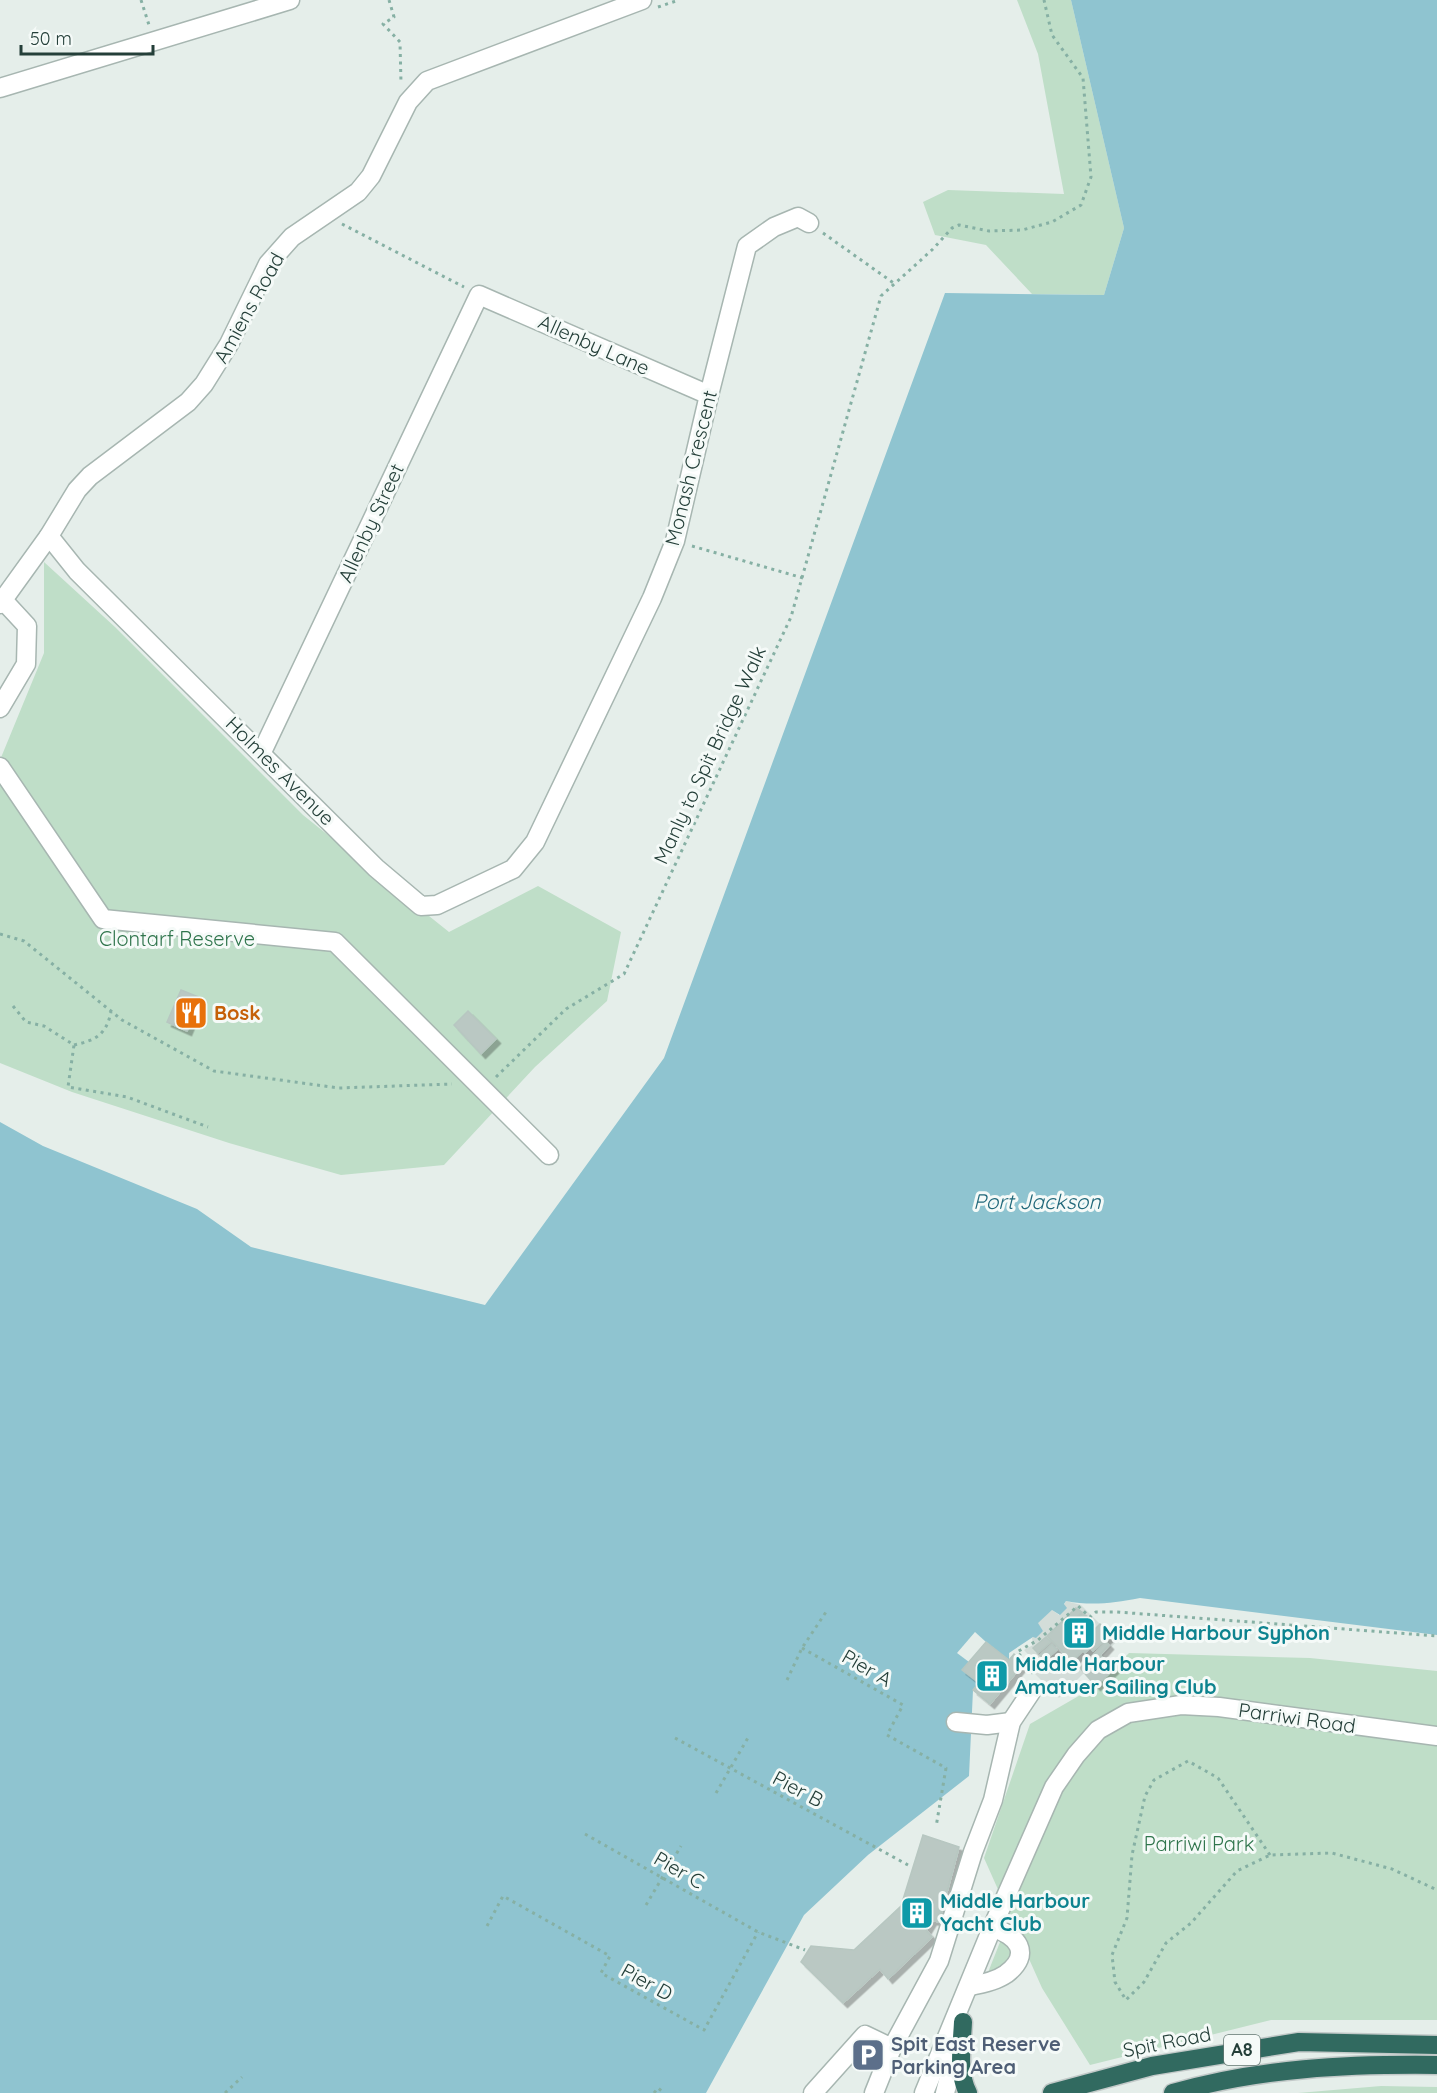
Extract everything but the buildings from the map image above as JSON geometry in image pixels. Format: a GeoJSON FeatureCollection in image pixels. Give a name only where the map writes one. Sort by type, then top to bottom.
{"type":"FeatureCollection","features":[{"type":"Feature","properties":{"kind":"highway"},"geometry":{"type":"LineString","coordinates":[[963,2022],[961,2067],[963,2083],[968,2093]]}},
{"type":"Feature","properties":{"kind":"highway","name":"Spit Road"},"geometry":{"type":"LineString","coordinates":[[1052,2093],[1152,2066],[1299,2042],[1437,2045]]}},
{"type":"Feature","properties":{"kind":"highway","name":"A8"},"geometry":{"type":"LineString","coordinates":[[1173,2093],[1212,2083],[1277,2073],[1385,2065],[1437,2065]]}},
{"type":"Feature","properties":{"kind":"street"},"geometry":{"type":"LineString","coordinates":[[0,88],[290,0]]}},
{"type":"Feature","properties":{"kind":"street","name":"Amiens Road"},"geometry":{"type":"LineString","coordinates":[[2,602],[49,536],[77,490],[90,476],[188,402],[204,384],[225,351],[268,264],[292,237],[358,192],[371,176],[408,102],[427,81],[649,4]]}},
{"type":"Feature","properties":{"kind":"street","name":"Monash Crescent"},"geometry":{"type":"LineString","coordinates":[[535,842],[652,598],[675,541],[747,246],[774,227],[798,217],[809,223]]}},
{"type":"Feature","properties":{"kind":"street","name":"Allenby Lane"},"geometry":{"type":"LineString","coordinates":[[479,295],[709,396]]}},
{"type":"Feature","properties":{"kind":"street","name":"Allenby Street"},"geometry":{"type":"LineString","coordinates":[[262,752],[479,295]]}},
{"type":"Feature","properties":{"kind":"street","name":"Holmes Avenue"},"geometry":{"type":"LineString","coordinates":[[49,536],[77,571],[262,752],[376,868],[421,906],[437,905],[513,869],[535,842]]}},
{"type":"Feature","properties":{"kind":"street"},"geometry":{"type":"LineString","coordinates":[[0,708],[26,664],[27,626],[2,602]]}},
{"type":"Feature","properties":{"kind":"street"},"geometry":{"type":"LineString","coordinates":[[0,767],[102,919],[335,942],[480,1089],[549,1155]]}},
{"type":"Feature","properties":{"kind":"street"},"geometry":{"type":"LineString","coordinates":[[874,2093],[892,2048],[939,1961],[973,1852],[993,1800],[1011,1722],[1031,1692]]}},
{"type":"Feature","properties":{"kind":"street","name":"Parriwi Road"},"geometry":{"type":"LineString","coordinates":[[924,2093],[992,1928],[1054,1787],[1076,1755],[1098,1731],[1128,1713],[1182,1705],[1219,1707],[1437,1736]]}},
{"type":"Feature","properties":{"kind":"street"},"geometry":{"type":"LineString","coordinates":[[956,1722],[987,1725],[1011,1722]]}},
{"type":"Feature","properties":{"kind":"street"},"geometry":{"type":"LineString","coordinates":[[968,1990],[1006,1974],[1018,1958],[1020,1947],[1016,1938],[992,1928]]}},
{"type":"Feature","properties":{"kind":"street","name":"Parriwi Road"},"geometry":{"type":"LineString","coordinates":[[945,2093],[963,2022],[968,1990]]}},
{"type":"Feature","properties":{"kind":"street"},"geometry":{"type":"LineString","coordinates":[[813,2093],[865,2035],[892,2048]]}},
{"type":"Feature","properties":{"kind":"path"},"geometry":{"type":"LineString","coordinates":[[141,0],[152,32]]}},
{"type":"Feature","properties":{"kind":"path"},"geometry":{"type":"LineString","coordinates":[[390,0],[394,17],[383,24],[400,42],[399,78],[408,102]]}},
{"type":"Feature","properties":{"kind":"path"},"geometry":{"type":"LineString","coordinates":[[649,4],[679,0]]}},
{"type":"Feature","properties":{"kind":"path","name":"Manly to Spit Bridge Walk"},"geometry":{"type":"LineString","coordinates":[[480,1089],[507,1068],[566,1009],[624,974],[791,617],[881,296],[952,228],[959,225],[989,231],[1022,230],[1052,222],[1081,205],[1091,177],[1083,78],[1052,35],[1044,0]]}},
{"type":"Feature","properties":{"kind":"path"},"geometry":{"type":"LineString","coordinates":[[325,216],[479,295]]}},
{"type":"Feature","properties":{"kind":"path"},"geometry":{"type":"LineString","coordinates":[[809,223],[895,284]]}},
{"type":"Feature","properties":{"kind":"path"},"geometry":{"type":"LineString","coordinates":[[675,541],[803,578]]}},
{"type":"Feature","properties":{"kind":"path"},"geometry":{"type":"LineString","coordinates":[[0,934],[24,941],[111,1011],[214,1071],[339,1088],[452,1084],[480,1089]]}},
{"type":"Feature","properties":{"kind":"path"},"geometry":{"type":"LineString","coordinates":[[13,1006],[26,1022],[44,1026],[74,1044],[99,1037],[107,1028],[111,1011]]}},
{"type":"Feature","properties":{"kind":"path"},"geometry":{"type":"LineString","coordinates":[[74,1044],[68,1087],[127,1097],[208,1127]]}},
{"type":"Feature","properties":{"kind":"path"},"geometry":{"type":"LineString","coordinates":[[1031,1692],[1040,1683],[1032,1668],[1017,1652],[1038,1640],[1074,1606],[1078,1606],[1090,1617],[1096,1612],[1437,1636]]}},
{"type":"Feature","properties":{"kind":"path"},"geometry":{"type":"LineString","coordinates":[[788,1680],[802,1648],[826,1612]]}},
{"type":"Feature","properties":{"kind":"path","name":"Pier A"},"geometry":{"type":"LineString","coordinates":[[802,1648],[903,1705],[887,1735],[946,1768],[936,1827]]}},
{"type":"Feature","properties":{"kind":"path"},"geometry":{"type":"LineString","coordinates":[[716,1793],[749,1736]]}},
{"type":"Feature","properties":{"kind":"path","name":"Pier B"},"geometry":{"type":"LineString","coordinates":[[675,1738],[908,1865]]}},
{"type":"Feature","properties":{"kind":"path"},"geometry":{"type":"LineString","coordinates":[[1270,1855],[1218,1778],[1188,1761],[1154,1780],[1145,1796],[1132,1855],[1127,1918],[1112,1954],[1115,1982],[1126,2000],[1144,1982],[1166,1943],[1191,1923],[1237,1871],[1270,1855],[1332,1853],[1392,1869],[1437,1890]]}},
{"type":"Feature","properties":{"kind":"path","name":"Pier C"},"geometry":{"type":"LineString","coordinates":[[585,1833],[758,1932],[805,1950]]}},
{"type":"Feature","properties":{"kind":"path"},"geometry":{"type":"LineString","coordinates":[[646,1905],[681,1846]]}},
{"type":"Feature","properties":{"kind":"path","name":"Pier D"},"geometry":{"type":"LineString","coordinates":[[487,1926],[503,1896],[610,1956],[601,1973],[704,2030],[758,1932]]}},
{"type":"Feature","properties":{"kind":"path"},"geometry":{"type":"LineString","coordinates":[[225,2093],[242,2077]]}},
{"type":"Feature","properties":{"kind":"path"},"geometry":{"type":"LineString","coordinates":[[654,2093],[658,2088],[664,2093]]}},
{"type":"Feature","properties":{"kind":"shaded area"},"geometry":{"type":"Polygon","coordinates":[[[1066,1601],[1081,1605],[1117,1641],[1102,1657],[1114,1669],[1096,1686],[1084,1673],[1059,1698],[1034,1673],[1040,1667],[1024,1650],[1033,1645],[1032,1638],[1043,1631],[1037,1623],[1052,1610],[1059,1615],[1066,1601]]]}},
{"type":"Feature","properties":{"kind":"green space"},"geometry":{"type":"Polygon","coordinates":[[[1017,0],[1071,0],[1124,228],[1104,295],[1032,294],[986,245],[935,235],[923,202],[948,190],[1064,194],[1038,54],[1017,0]]]}},
{"type":"Feature","properties":{"kind":"green space","name":"Clontarf Reserve"},"geometry":{"type":"Polygon","coordinates":[[[44,562],[115,627],[303,815],[449,932],[538,886],[621,932],[607,1001],[535,1067],[444,1165],[341,1175],[229,1143],[72,1092],[0,1063],[0,760],[44,653],[44,562]]]}},
{"type":"Feature","properties":{"kind":"green space","name":"Parriwi Park"},"geometry":{"type":"Polygon","coordinates":[[[1129,1653],[1310,1658],[1437,1671],[1437,2020],[1271,2020],[1090,2065],[1042,1988],[984,1858],[1030,1724],[1096,1686],[1129,1653]]]}},
{"type":"Feature","properties":{"kind":"green space"},"geometry":{"type":"Polygon","coordinates":[[[1002,1937],[1013,1951],[1008,1962],[987,1975],[1002,1937]]]}},
{"type":"Feature","properties":{"kind":"green space"},"geometry":{"type":"Polygon","coordinates":[[[1381,2086],[1437,2087],[1437,2093],[1298,2093],[1381,2086]]]}},
{"type":"Feature","properties":{"kind":"water","name":"Port Jackson"},"geometry":{"type":"Polygon","coordinates":[[[1071,0],[1437,0],[1437,1635],[1140,1598],[1103,1603],[1066,1601],[1064,1604],[1067,1608],[1060,1615],[1052,1610],[1038,1623],[1043,1631],[1036,1638],[1033,1637],[1009,1653],[1009,1660],[986,1642],[962,1670],[979,1683],[973,1690],[969,1776],[868,1855],[804,1915],[706,2093],[0,2093],[0,1122],[43,1146],[197,1209],[251,1247],[485,1305],[664,1058],[945,293],[1104,295],[1124,228],[1071,0]]]}},
{"type":"Feature","properties":{"kind":"pier"},"geometry":{"type":"Polygon","coordinates":[[[975,1632],[986,1642],[969,1662],[957,1653],[975,1632]]]}},
{"type":"Feature","properties":{"kind":"place","name":"Bosk"},"geometry":{"type":"Point","coordinates":[191,1013]}},
{"type":"Feature","properties":{"kind":"place","name":"Middle Harbour Syphon"},"geometry":{"type":"Point","coordinates":[1079,1633]}},
{"type":"Feature","properties":{"kind":"place","name":"Middle Harbour Amatuer Sailing Club"},"geometry":{"type":"Point","coordinates":[992,1676]}},
{"type":"Feature","properties":{"kind":"place","name":"Middle Harbour Yacht Club"},"geometry":{"type":"Point","coordinates":[917,1913]}},
{"type":"Feature","properties":{"kind":"place","name":"Spit East Reserve Parking Area"},"geometry":{"type":"Point","coordinates":[868,2055]}}]}
